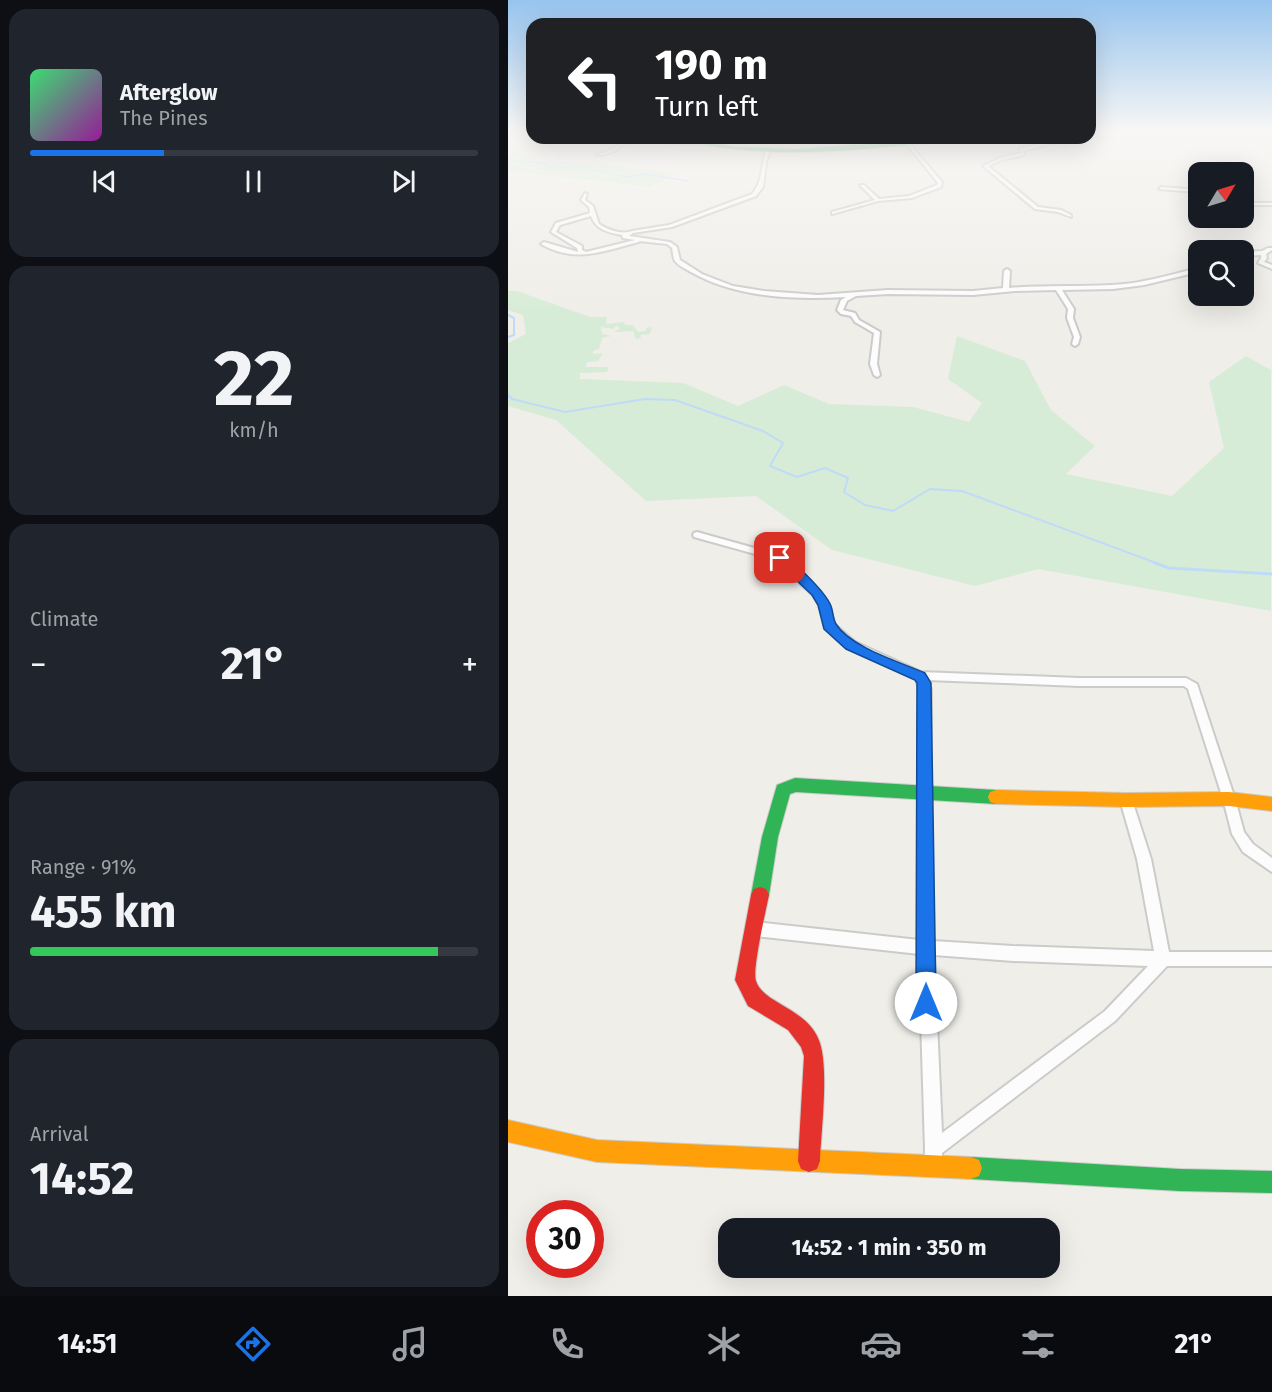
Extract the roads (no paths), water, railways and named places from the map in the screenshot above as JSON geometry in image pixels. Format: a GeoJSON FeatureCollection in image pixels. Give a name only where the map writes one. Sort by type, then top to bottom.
{"type":"FeatureCollection","features":[{"type":"Feature","properties":{"kind":"street"},"geometry":{"type":"LineString","coordinates":[[625,237],[632,232],[670,226],[701,213],[736,203],[757,191]]}},
{"type":"Feature","properties":{"kind":"street"},"geometry":{"type":"LineString","coordinates":[[868,191],[878,200]]}},
{"type":"Feature","properties":{"kind":"street"},"geometry":{"type":"LineString","coordinates":[[834,213],[878,200],[910,197],[925,191]]}},
{"type":"Feature","properties":{"kind":"street"},"geometry":{"type":"LineString","coordinates":[[1017,191],[1037,208],[1059,211],[1069,216]]}},
{"type":"Feature","properties":{"kind":"street"},"geometry":{"type":"LineString","coordinates":[[585,194],[583,200],[591,206],[592,214],[600,227],[625,234],[625,237],[671,245],[676,250],[678,261],[691,271],[738,290],[818,297],[931,291],[973,293],[1130,285],[1188,272]]}},
{"type":"Feature","properties":{"kind":"street"},"geometry":{"type":"LineString","coordinates":[[1254,204],[1272,204]]}},
{"type":"Feature","properties":{"kind":"street"},"geometry":{"type":"LineString","coordinates":[[585,254],[579,251],[580,247],[576,244],[553,232],[558,224],[592,214]]}},
{"type":"Feature","properties":{"kind":"street"},"geometry":{"type":"LineString","coordinates":[[544,244],[562,248],[575,255],[642,240]]}},
{"type":"Feature","properties":{"kind":"street"},"geometry":{"type":"LineString","coordinates":[[1254,253],[1263,253],[1271,249]]}},
{"type":"Feature","properties":{"kind":"street"},"geometry":{"type":"LineString","coordinates":[[1254,252],[1271,249]]}},
{"type":"Feature","properties":{"kind":"street"},"geometry":{"type":"LineString","coordinates":[[1263,253],[1264,258],[1260,262],[1272,267]]}},
{"type":"Feature","properties":{"kind":"street"},"geometry":{"type":"LineString","coordinates":[[1006,290],[1007,271]]}},
{"type":"Feature","properties":{"kind":"street"},"geometry":{"type":"LineString","coordinates":[[1057,287],[1071,309],[1070,318],[1077,337],[1075,344]]}},
{"type":"Feature","properties":{"kind":"street"},"geometry":{"type":"LineString","coordinates":[[860,293],[844,300],[841,310],[843,313],[853,314],[857,321],[877,332],[878,337],[874,345],[874,364],[877,375]]}},
{"type":"Feature","properties":{"kind":"street"},"geometry":{"type":"LineString","coordinates":[[697,535],[780,558],[789,564],[817,593],[824,605],[829,626],[851,645],[920,676],[1079,682],[1177,680],[1186,682],[1193,687],[1229,798],[1238,834],[1248,848],[1272,866]]}},
{"type":"Feature","properties":{"kind":"street"},"geometry":{"type":"LineString","coordinates":[[920,676],[925,689],[923,794],[926,1003],[933,1166]]}},
{"type":"Feature","properties":{"kind":"street"},"geometry":{"type":"LineString","coordinates":[[809,1161],[814,1056],[810,1042],[795,1023],[755,999],[745,980],[770,837],[783,790],[795,785],[923,794],[1126,800],[1229,798],[1272,804]]}},
{"type":"Feature","properties":{"kind":"street"},"geometry":{"type":"LineString","coordinates":[[1126,800],[1144,859],[1163,960]]}},
{"type":"Feature","properties":{"kind":"street"},"geometry":{"type":"LineString","coordinates":[[755,929],[837,940],[1049,956],[1163,960],[1272,959]]}},
{"type":"Feature","properties":{"kind":"street"},"geometry":{"type":"LineString","coordinates":[[934,1149],[1111,1016],[1163,960]]}},
{"type":"Feature","properties":{"kind":"street"},"geometry":{"type":"LineString","coordinates":[[508,1131],[597,1151],[1180,1180],[1272,1182]]}},
{"type":"Feature","properties":{"kind":"waterway"},"geometry":{"type":"LineString","coordinates":[[508,315],[514,318],[514,335],[508,337]]}},
{"type":"Feature","properties":{"kind":"waterway"},"geometry":{"type":"LineString","coordinates":[[508,395],[512,399],[565,412],[645,399],[675,400],[763,431],[783,443],[770,466],[797,477],[825,468],[848,478],[844,492],[865,505],[893,511],[930,489],[962,491],[1159,564]]}},
{"type":"Feature","properties":{"kind":"waterway"},"geometry":{"type":"LineString","coordinates":[[1155,563],[1169,568],[1272,574]]}}]}
